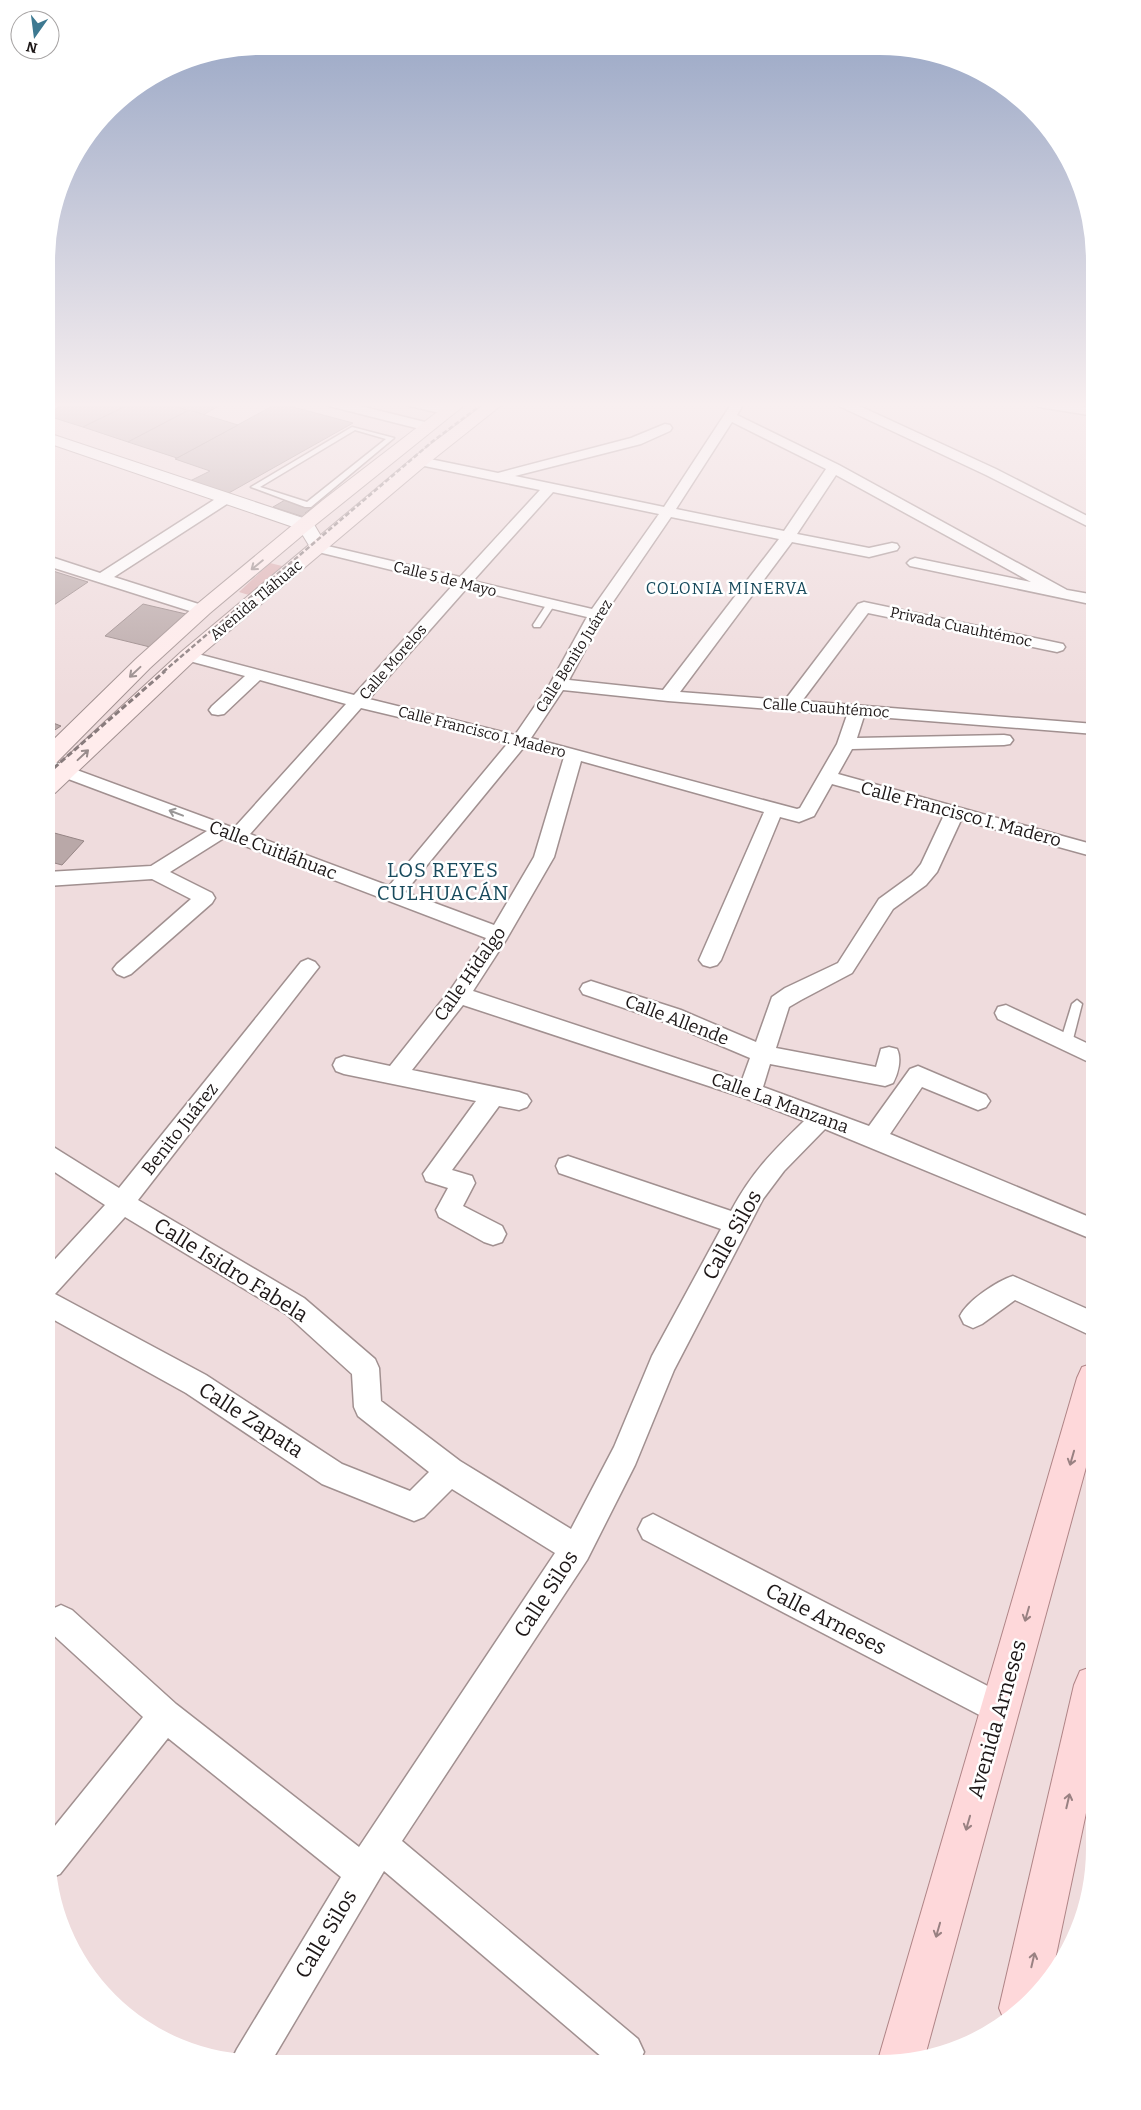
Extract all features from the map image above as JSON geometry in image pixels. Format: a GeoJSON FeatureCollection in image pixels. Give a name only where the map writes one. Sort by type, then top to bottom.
{"type":"FeatureCollection","features":[{"type":"Feature","properties":{"kind":"main road","name":"Avenida Tláhuac"},"geometry":{"type":"LineString","coordinates":[[55,752],[107,698],[202,610],[322,512],[330,501]]}},
{"type":"Feature","properties":{"kind":"main road","name":"Avenida Tláhuac"},"geometry":{"type":"LineString","coordinates":[[56,768],[319,548],[372,501]]}},
{"type":"Feature","properties":{"kind":"main road"},"geometry":{"type":"LineString","coordinates":[[322,512],[352,518]]}},
{"type":"Feature","properties":{"kind":"main road","name":"Avenida Arneses"},"geometry":{"type":"LineString","coordinates":[[903,2054],[1086,1406]]}},
{"type":"Feature","properties":{"kind":"main road"},"geometry":{"type":"LineString","coordinates":[[1025,1996],[1086,1721]]}},
{"type":"Feature","properties":{"kind":"street"},"geometry":{"type":"LineString","coordinates":[[102,578],[222,501]]}},
{"type":"Feature","properties":{"kind":"street"},"geometry":{"type":"LineString","coordinates":[[234,501],[306,525],[319,548]]}},
{"type":"Feature","properties":{"kind":"street","name":"Calle Morelos"},"geometry":{"type":"LineString","coordinates":[[55,878],[155,872],[229,834],[359,702],[461,583],[537,501]]}},
{"type":"Feature","properties":{"kind":"street"},"geometry":{"type":"LineString","coordinates":[[621,501],[869,553],[892,547]]}},
{"type":"Feature","properties":{"kind":"street","name":"Calle Benito Juárez"},"geometry":{"type":"LineString","coordinates":[[392,895],[520,741],[558,684],[596,615],[674,501]]}},
{"type":"Feature","properties":{"kind":"street"},"geometry":{"type":"LineString","coordinates":[[668,696],[788,536],[811,501]]}},
{"type":"Feature","properties":{"kind":"street"},"geometry":{"type":"LineString","coordinates":[[896,501],[1062,592]]}},
{"type":"Feature","properties":{"kind":"street"},"geometry":{"type":"LineString","coordinates":[[1048,501],[1086,521]]}},
{"type":"Feature","properties":{"kind":"street","name":"Calle 5 de Mayo"},"geometry":{"type":"LineString","coordinates":[[319,548],[596,615]]}},
{"type":"Feature","properties":{"kind":"street"},"geometry":{"type":"LineString","coordinates":[[55,563],[202,610]]}},
{"type":"Feature","properties":{"kind":"street"},"geometry":{"type":"LineString","coordinates":[[915,563],[1086,598]]}},
{"type":"Feature","properties":{"kind":"street","name":"Privada Cuauhtémoc"},"geometry":{"type":"LineString","coordinates":[[790,705],[864,607],[1057,647]]}},
{"type":"Feature","properties":{"kind":"street","name":"Calle Francisco I. Madero"},"geometry":{"type":"LineString","coordinates":[[188,656],[359,702],[574,754],[792,815],[807,812],[846,744],[857,710]]}},
{"type":"Feature","properties":{"kind":"street"},"geometry":{"type":"LineString","coordinates":[[218,710],[256,675]]}},
{"type":"Feature","properties":{"kind":"street","name":"Calle Cuauhtémoc"},"geometry":{"type":"LineString","coordinates":[[558,684],[668,696],[1086,728]]}},
{"type":"Feature","properties":{"kind":"street"},"geometry":{"type":"LineString","coordinates":[[846,744],[1004,740]]}},
{"type":"Feature","properties":{"kind":"street","name":"Calle Hidalgo"},"geometry":{"type":"LineString","coordinates":[[396,1075],[459,995],[499,935],[544,857],[574,754]]}},
{"type":"Feature","properties":{"kind":"street","name":"Calle Cuitláhuac"},"geometry":{"type":"LineString","coordinates":[[56,768],[499,935]]}},
{"type":"Feature","properties":{"kind":"street","name":"Calle Francisco I. Madero"},"geometry":{"type":"LineString","coordinates":[[827,777],[1086,849]]}},
{"type":"Feature","properties":{"kind":"street"},"geometry":{"type":"LineString","coordinates":[[710,960],[774,810]]}},
{"type":"Feature","properties":{"kind":"street"},"geometry":{"type":"LineString","coordinates":[[750,1091],[780,1003],[793,994],[845,968],[886,904],[919,880],[930,867],[954,812]]}},
{"type":"Feature","properties":{"kind":"street"},"geometry":{"type":"LineString","coordinates":[[124,969],[206,898],[155,872]]}},
{"type":"Feature","properties":{"kind":"street","name":"Benito Juárez"},"geometry":{"type":"LineString","coordinates":[[55,1277],[122,1203],[308,967]]}},
{"type":"Feature","properties":{"kind":"street","name":"Calle Allende"},"geometry":{"type":"LineString","coordinates":[[591,989],[673,1016],[762,1054],[886,1077],[889,1056]]}},
{"type":"Feature","properties":{"kind":"street","name":"Calle La Manzana"},"geometry":{"type":"LineString","coordinates":[[459,995],[750,1091],[874,1138],[1086,1227]]}},
{"type":"Feature","properties":{"kind":"street"},"geometry":{"type":"LineString","coordinates":[[1006,1013],[1086,1053]]}},
{"type":"Feature","properties":{"kind":"street"},"geometry":{"type":"LineString","coordinates":[[344,1065],[519,1101]]}},
{"type":"Feature","properties":{"kind":"street"},"geometry":{"type":"LineString","coordinates":[[874,1138],[918,1075],[978,1101]]}},
{"type":"Feature","properties":{"kind":"street"},"geometry":{"type":"LineString","coordinates":[[493,1234],[448,1210],[463,1184],[435,1174],[494,1095]]}},
{"type":"Feature","properties":{"kind":"street","name":"Calle Silos"},"geometry":{"type":"LineString","coordinates":[[254,2055],[372,1859],[576,1549],[624,1455],[662,1365],[754,1192],[775,1164],[822,1118]]}},
{"type":"Feature","properties":{"kind":"street","name":"Calle Isidro Fabela"},"geometry":{"type":"LineString","coordinates":[[55,1160],[122,1203],[295,1306],[365,1368],[368,1407],[450,1472],[576,1549]]}},
{"type":"Feature","properties":{"kind":"street"},"geometry":{"type":"LineString","coordinates":[[568,1166],[737,1224]]}},
{"type":"Feature","properties":{"kind":"street"},"geometry":{"type":"LineString","coordinates":[[972,1316],[1013,1287],[1086,1320]]}},
{"type":"Feature","properties":{"kind":"street","name":"Calle Zapata"},"geometry":{"type":"LineString","coordinates":[[55,1307],[196,1384],[332,1474],[414,1507],[450,1472]]}},
{"type":"Feature","properties":{"kind":"street","name":"Calle Arneses"},"geometry":{"type":"LineString","coordinates":[[653,1529],[1000,1709]]}},
{"type":"Feature","properties":{"kind":"street"},"geometry":{"type":"LineString","coordinates":[[61,1621],[165,1715],[372,1859],[624,2052]]}},
{"type":"Feature","properties":{"kind":"street"},"geometry":{"type":"LineString","coordinates":[[55,1853],[165,1715]]}},
{"type":"Feature","properties":{"kind":"lane"},"geometry":{"type":"LineString","coordinates":[[297,501],[308,505],[314,501]]}},
{"type":"Feature","properties":{"kind":"lane"},"geometry":{"type":"LineString","coordinates":[[538,625],[551,604]]}},
{"type":"Feature","properties":{"kind":"lane"},"geometry":{"type":"LineString","coordinates":[[1066,1043],[1077,1004]]}},
{"type":"Feature","properties":{"kind":"shaded area"},"geometry":{"type":"Polygon","coordinates":[[[270,563],[286,567],[252,596],[239,592],[270,563]]]}},
{"type":"Feature","properties":{"kind":"building"},"geometry":{"type":"Polygon","coordinates":[[[282,501],[290,501],[312,508],[305,513],[309,514],[304,517],[273,507],[282,501]]]}},
{"type":"Feature","properties":{"kind":"building"},"geometry":{"type":"Polygon","coordinates":[[[55,572],[88,582],[55,604],[55,572]]]}},
{"type":"Feature","properties":{"kind":"building"},"geometry":{"type":"Polygon","coordinates":[[[143,604],[186,614],[150,647],[105,636],[143,604]]]}},
{"type":"Feature","properties":{"kind":"building"},"geometry":{"type":"Polygon","coordinates":[[[55,724],[61,726],[55,730],[55,724]]]}},
{"type":"Feature","properties":{"kind":"building"},"geometry":{"type":"Polygon","coordinates":[[[55,833],[84,841],[62,865],[55,863],[55,833]]]}},
{"type":"Feature","properties":{"kind":"railway"},"geometry":{"type":"LineString","coordinates":[[163,672],[362,501]]}},
{"type":"Feature","properties":{"kind":"railway"},"geometry":{"type":"LineString","coordinates":[[55,767],[165,671]]}},
{"type":"Feature","properties":{"kind":"district","name":"COLONIA MINERVA"},"geometry":{"type":"Point","coordinates":[727,588]}},
{"type":"Feature","properties":{"kind":"district","name":"LOS REYES CULHUACÁN"},"geometry":{"type":"Point","coordinates":[443,882]}}]}
